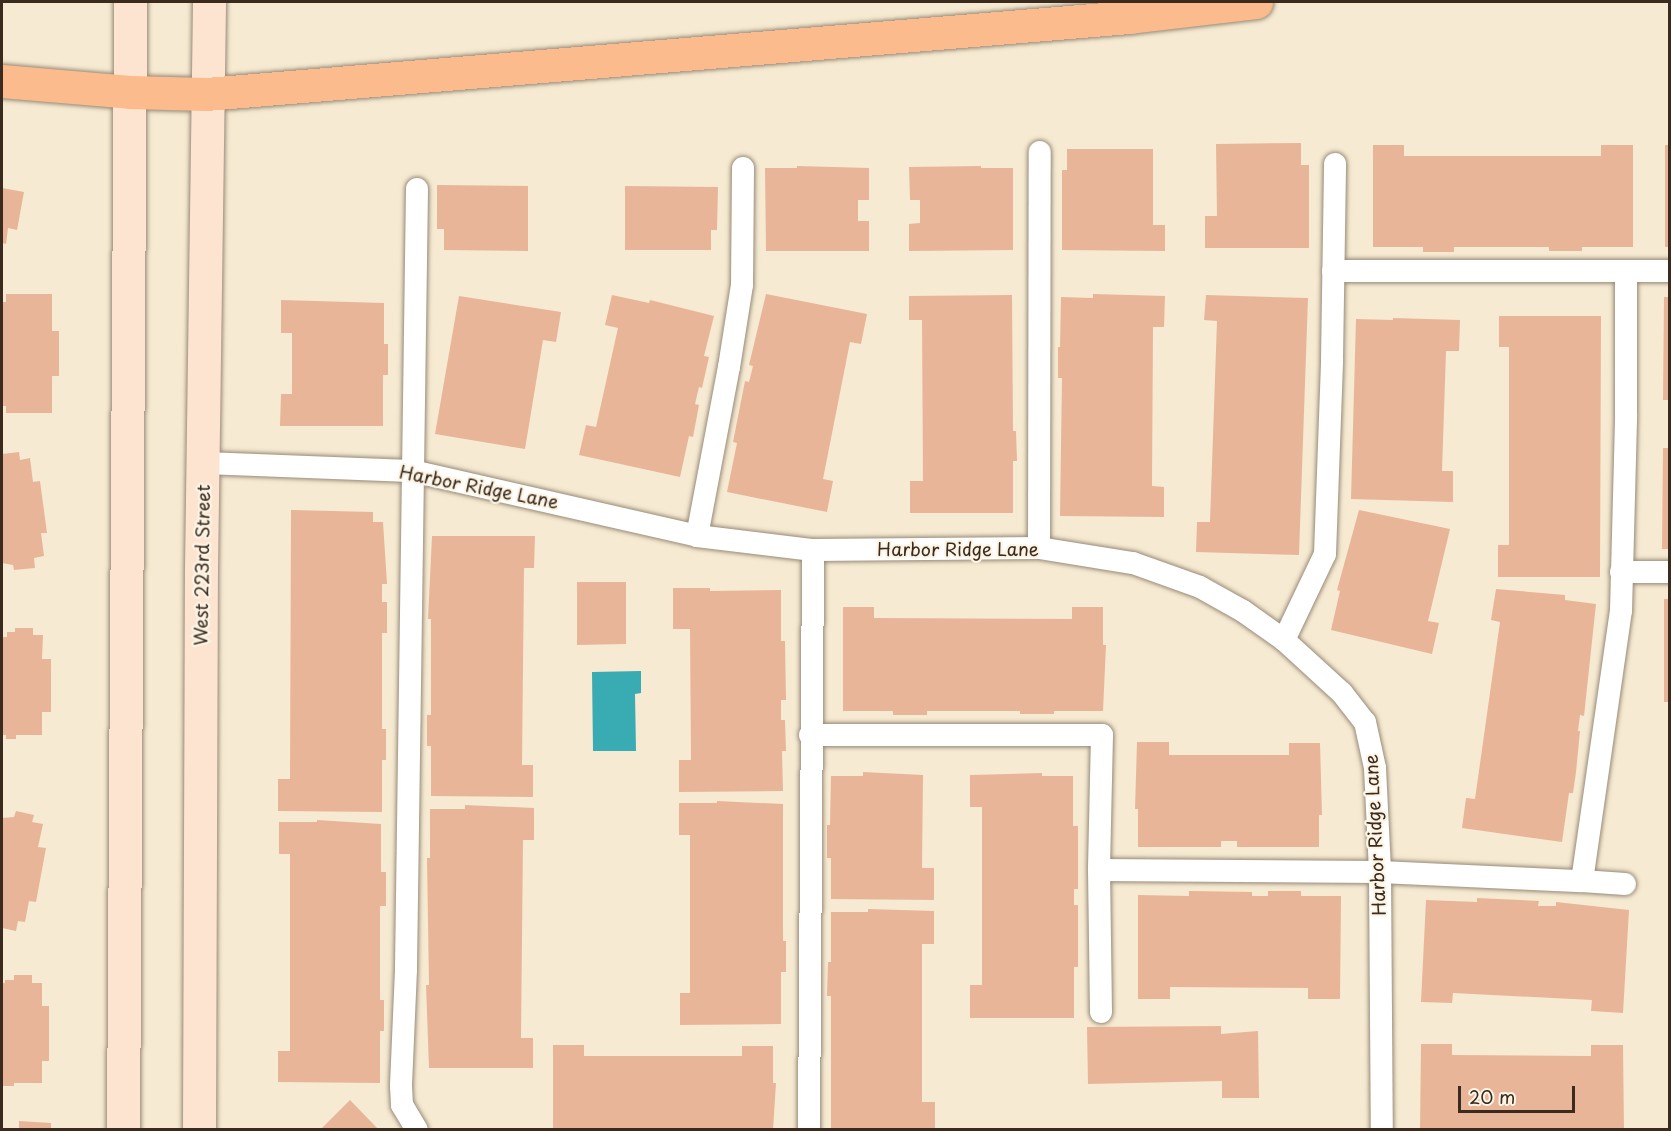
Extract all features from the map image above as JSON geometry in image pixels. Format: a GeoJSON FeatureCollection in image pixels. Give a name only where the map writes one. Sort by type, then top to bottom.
{"type":"FeatureCollection","features":[{"type":"Feature","properties":{"kind":"highway"},"geometry":{"type":"LineString","coordinates":[[2,81],[130,92],[206,94],[1129,17],[1256,2]]}},
{"type":"Feature","properties":{"kind":"main road"},"geometry":{"type":"LineString","coordinates":[[123,1130],[130,13]]}},
{"type":"Feature","properties":{"kind":"main road","name":"West 223rd Street"},"geometry":{"type":"LineString","coordinates":[[199,1130],[206,94],[209,14]]}},
{"type":"Feature","properties":{"kind":"lane"},"geometry":{"type":"LineString","coordinates":[[1039,548],[1040,152]]}},
{"type":"Feature","properties":{"kind":"lane"},"geometry":{"type":"LineString","coordinates":[[1284,640],[1325,554],[1335,164]]}},
{"type":"Feature","properties":{"kind":"lane"},"geometry":{"type":"LineString","coordinates":[[697,536],[742,285],[744,168]]}},
{"type":"Feature","properties":{"kind":"lane"},"geometry":{"type":"LineString","coordinates":[[417,189],[406,970],[401,1086],[402,1105],[417,1130]]}},
{"type":"Feature","properties":{"kind":"lane"},"geometry":{"type":"LineString","coordinates":[[1333,271],[1670,271]]}},
{"type":"Feature","properties":{"kind":"lane"},"geometry":{"type":"LineString","coordinates":[[1582,880],[1621,611],[1626,414],[1626,271]]}},
{"type":"Feature","properties":{"kind":"lane","name":"Harbor Ridge Lane"},"geometry":{"type":"LineString","coordinates":[[203,463],[412,471],[697,536],[813,550],[1039,548],[1133,563],[1200,587],[1243,611],[1284,640],[1342,693],[1365,722],[1375,768],[1380,872],[1382,1130]]}},
{"type":"Feature","properties":{"kind":"lane"},"geometry":{"type":"LineString","coordinates":[[809,1130],[813,550]]}},
{"type":"Feature","properties":{"kind":"lane"},"geometry":{"type":"LineString","coordinates":[[1621,572],[1670,572]]}},
{"type":"Feature","properties":{"kind":"lane"},"geometry":{"type":"LineString","coordinates":[[810,735],[1102,735],[1099,870],[1101,1012]]}},
{"type":"Feature","properties":{"kind":"lane"},"geometry":{"type":"LineString","coordinates":[[1099,870],[1380,872],[1582,880],[1625,884]]}},
{"type":"Feature","properties":{"kind":"water"},"geometry":{"type":"Polygon","coordinates":[[[641,671],[641,693],[635,694],[636,751],[593,751],[592,672],[641,671]]]}},
{"type":"Feature","properties":{"kind":"building"},"geometry":{"type":"Polygon","coordinates":[[[1301,143],[1301,165],[1309,165],[1309,248],[1205,248],[1205,216],[1217,216],[1216,144],[1301,143]]]}},
{"type":"Feature","properties":{"kind":"building"},"geometry":{"type":"Polygon","coordinates":[[[1373,145],[1404,145],[1404,156],[1601,156],[1601,145],[1633,145],[1633,247],[1582,247],[1582,251],[1549,251],[1549,247],[1454,247],[1454,252],[1423,252],[1423,247],[1373,247],[1373,145]]]}},
{"type":"Feature","properties":{"kind":"building"},"geometry":{"type":"Polygon","coordinates":[[[1665,145],[1670,145],[1670,247],[1665,247],[1665,145]]]}},
{"type":"Feature","properties":{"kind":"building"},"geometry":{"type":"Polygon","coordinates":[[[1067,149],[1153,149],[1153,225],[1165,225],[1165,251],[1062,250],[1062,170],[1067,170],[1067,149]]]}},
{"type":"Feature","properties":{"kind":"building"},"geometry":{"type":"Polygon","coordinates":[[[797,166],[869,168],[869,200],[858,200],[858,221],[869,221],[869,251],[766,251],[765,168],[797,168],[797,166]]]}},
{"type":"Feature","properties":{"kind":"building"},"geometry":{"type":"Polygon","coordinates":[[[981,166],[981,168],[1013,168],[1013,250],[909,251],[909,224],[920,223],[920,200],[910,200],[909,167],[981,166]]]}},
{"type":"Feature","properties":{"kind":"building"},"geometry":{"type":"Polygon","coordinates":[[[437,185],[528,186],[528,251],[444,250],[444,229],[437,229],[437,185]]]}},
{"type":"Feature","properties":{"kind":"building"},"geometry":{"type":"Polygon","coordinates":[[[625,186],[718,187],[717,230],[711,230],[711,250],[625,250],[625,186]]]}},
{"type":"Feature","properties":{"kind":"building"},"geometry":{"type":"Polygon","coordinates":[[[2,188],[24,192],[17,230],[8,228],[6,244],[2,243],[2,188]]]}},
{"type":"Feature","properties":{"kind":"building"},"geometry":{"type":"Polygon","coordinates":[[[6,294],[52,294],[52,331],[59,331],[59,376],[52,376],[52,413],[6,413],[6,406],[2,406],[2,302],[6,302],[6,294]]]}},
{"type":"Feature","properties":{"kind":"building"},"geometry":{"type":"Polygon","coordinates":[[[766,294],[867,314],[861,344],[850,342],[823,479],[833,481],[827,512],[727,492],[737,443],[733,442],[745,381],[749,382],[753,366],[749,365],[766,294]]]}},
{"type":"Feature","properties":{"kind":"building"},"geometry":{"type":"Polygon","coordinates":[[[1093,294],[1165,296],[1164,327],[1153,327],[1152,486],[1164,487],[1164,517],[1060,516],[1062,378],[1058,378],[1058,347],[1060,347],[1061,297],[1093,298],[1093,294]]]}},
{"type":"Feature","properties":{"kind":"building"},"geometry":{"type":"Polygon","coordinates":[[[612,295],[649,303],[650,300],[714,316],[704,356],[709,357],[702,388],[699,387],[695,404],[699,405],[693,437],[689,436],[680,477],[579,455],[586,425],[596,427],[618,328],[605,325],[612,295]]]}},
{"type":"Feature","properties":{"kind":"building"},"geometry":{"type":"Polygon","coordinates":[[[1012,295],[1013,431],[1016,431],[1017,461],[1013,461],[1013,513],[910,513],[910,481],[923,481],[922,320],[909,320],[909,296],[1012,295]]]}},
{"type":"Feature","properties":{"kind":"building"},"geometry":{"type":"Polygon","coordinates":[[[1206,295],[1308,298],[1299,555],[1196,552],[1197,522],[1210,522],[1217,321],[1204,320],[1206,295]]]}},
{"type":"Feature","properties":{"kind":"building"},"geometry":{"type":"Polygon","coordinates":[[[459,296],[561,312],[556,342],[543,340],[525,449],[435,434],[459,296]]]}},
{"type":"Feature","properties":{"kind":"building"},"geometry":{"type":"Polygon","coordinates":[[[1664,297],[1670,297],[1670,400],[1663,400],[1664,297]]]}},
{"type":"Feature","properties":{"kind":"building"},"geometry":{"type":"Polygon","coordinates":[[[281,300],[384,303],[384,344],[388,344],[388,375],[383,375],[383,426],[280,426],[281,394],[292,394],[292,333],[281,333],[281,300]]]}},
{"type":"Feature","properties":{"kind":"building"},"geometry":{"type":"Polygon","coordinates":[[[1499,316],[1601,316],[1600,577],[1498,577],[1498,545],[1509,545],[1509,347],[1499,347],[1499,316]]]}},
{"type":"Feature","properties":{"kind":"building"},"geometry":{"type":"Polygon","coordinates":[[[1393,318],[1460,320],[1459,351],[1446,351],[1442,471],[1453,471],[1453,502],[1351,499],[1356,319],[1393,320],[1393,318]]]}},
{"type":"Feature","properties":{"kind":"building"},"geometry":{"type":"Polygon","coordinates":[[[1663,448],[1670,448],[1670,549],[1662,549],[1663,448]]]}},
{"type":"Feature","properties":{"kind":"building"},"geometry":{"type":"Polygon","coordinates":[[[19,452],[20,460],[30,458],[33,482],[40,481],[47,533],[41,533],[44,556],[34,558],[35,568],[14,570],[13,565],[2,563],[2,454],[19,452]]]}},
{"type":"Feature","properties":{"kind":"building"},"geometry":{"type":"Polygon","coordinates":[[[291,510],[373,512],[373,522],[383,522],[387,584],[382,584],[382,602],[387,602],[387,633],[382,633],[382,729],[386,729],[386,760],[382,760],[382,812],[278,811],[278,779],[290,779],[291,510]]]}},
{"type":"Feature","properties":{"kind":"building"},"geometry":{"type":"Polygon","coordinates":[[[1359,510],[1450,529],[1428,621],[1439,623],[1432,654],[1331,630],[1340,591],[1337,590],[1359,510]]]}},
{"type":"Feature","properties":{"kind":"building"},"geometry":{"type":"Polygon","coordinates":[[[432,536],[535,536],[534,568],[524,568],[522,765],[533,765],[533,797],[431,796],[431,746],[427,746],[427,715],[431,715],[431,619],[428,619],[432,536]]]}},
{"type":"Feature","properties":{"kind":"building"},"geometry":{"type":"Polygon","coordinates":[[[577,582],[626,582],[626,644],[577,645],[577,582]]]}},
{"type":"Feature","properties":{"kind":"building"},"geometry":{"type":"Polygon","coordinates":[[[673,588],[710,588],[710,591],[781,590],[781,641],[785,641],[786,700],[781,700],[781,720],[785,720],[786,751],[782,751],[783,791],[679,792],[679,760],[691,760],[690,629],[673,629],[673,588]]]}},
{"type":"Feature","properties":{"kind":"building"},"geometry":{"type":"Polygon","coordinates":[[[1496,589],[1565,595],[1565,600],[1596,604],[1584,716],[1580,715],[1578,731],[1580,731],[1573,793],[1569,793],[1562,842],[1462,828],[1466,798],[1475,799],[1500,622],[1491,620],[1496,589]]]}},
{"type":"Feature","properties":{"kind":"building"},"geometry":{"type":"Polygon","coordinates":[[[1664,599],[1670,599],[1670,702],[1664,702],[1664,599]]]}},
{"type":"Feature","properties":{"kind":"building"},"geometry":{"type":"Polygon","coordinates":[[[843,607],[874,607],[874,618],[1072,619],[1072,607],[1103,607],[1103,645],[1106,645],[1103,711],[1020,714],[1020,711],[927,711],[927,715],[893,715],[893,711],[843,711],[843,607]]]}},
{"type":"Feature","properties":{"kind":"building"},"geometry":{"type":"Polygon","coordinates":[[[15,628],[33,628],[33,635],[43,635],[42,659],[51,659],[51,712],[42,712],[42,735],[16,735],[16,739],[6,739],[6,735],[2,735],[2,637],[7,637],[7,632],[15,632],[15,628]]]}},
{"type":"Feature","properties":{"kind":"building"},"geometry":{"type":"Polygon","coordinates":[[[1137,742],[1169,742],[1169,755],[1289,755],[1289,743],[1320,743],[1322,815],[1319,815],[1319,847],[1237,847],[1237,841],[1221,841],[1221,847],[1138,847],[1138,809],[1135,809],[1137,742]]]}},
{"type":"Feature","properties":{"kind":"building"},"geometry":{"type":"Polygon","coordinates":[[[863,772],[923,775],[922,868],[934,868],[934,900],[831,899],[831,858],[827,858],[827,825],[830,825],[831,776],[863,776],[863,772]]]}},
{"type":"Feature","properties":{"kind":"building"},"geometry":{"type":"Polygon","coordinates":[[[1042,773],[1042,776],[1073,776],[1073,826],[1078,826],[1078,889],[1074,889],[1074,905],[1078,905],[1078,967],[1074,967],[1074,1018],[970,1018],[970,985],[982,985],[982,807],[970,807],[970,775],[1042,773]]]}},
{"type":"Feature","properties":{"kind":"building"},"geometry":{"type":"Polygon","coordinates":[[[717,801],[783,804],[783,941],[786,941],[786,972],[781,972],[781,1024],[680,1025],[680,993],[690,993],[690,835],[679,835],[679,803],[717,803],[717,801]]]}},
{"type":"Feature","properties":{"kind":"building"},"geometry":{"type":"Polygon","coordinates":[[[465,805],[534,808],[534,840],[523,840],[521,1038],[533,1038],[533,1068],[429,1068],[426,985],[429,985],[427,858],[430,858],[430,809],[465,809],[465,805]]]}},
{"type":"Feature","properties":{"kind":"building"},"geometry":{"type":"Polygon","coordinates":[[[16,811],[34,815],[32,822],[43,824],[38,847],[46,848],[36,902],[29,901],[25,922],[18,921],[16,931],[2,928],[2,818],[14,817],[16,811]]]}},
{"type":"Feature","properties":{"kind":"building"},"geometry":{"type":"Polygon","coordinates":[[[317,820],[381,824],[381,872],[386,872],[386,906],[380,906],[380,1000],[384,1000],[384,1031],[380,1031],[380,1083],[278,1082],[278,1051],[290,1051],[290,854],[279,854],[279,822],[317,822],[317,820]]]}},
{"type":"Feature","properties":{"kind":"building"},"geometry":{"type":"Polygon","coordinates":[[[1189,891],[1252,892],[1252,896],[1268,896],[1268,891],[1301,891],[1301,896],[1341,896],[1340,999],[1308,999],[1308,988],[1170,987],[1170,999],[1138,999],[1138,895],[1189,896],[1189,891]]]}},
{"type":"Feature","properties":{"kind":"building"},"geometry":{"type":"Polygon","coordinates":[[[1477,898],[1539,901],[1538,906],[1556,906],[1556,902],[1629,910],[1623,1013],[1591,1011],[1592,1000],[1453,993],[1452,1003],[1421,1002],[1426,900],[1477,902],[1477,898]]]}},
{"type":"Feature","properties":{"kind":"building"},"geometry":{"type":"Polygon","coordinates":[[[868,909],[934,911],[934,944],[922,944],[922,1102],[935,1102],[935,1130],[831,1130],[831,996],[827,996],[828,962],[831,962],[831,912],[868,912],[868,909]]]}},
{"type":"Feature","properties":{"kind":"building"},"geometry":{"type":"Polygon","coordinates":[[[14,975],[32,975],[32,983],[42,983],[42,1006],[49,1006],[49,1061],[42,1061],[42,1083],[14,1083],[14,1086],[2,1086],[2,983],[5,983],[5,980],[14,980],[14,975]]]}},
{"type":"Feature","properties":{"kind":"building"},"geometry":{"type":"Polygon","coordinates":[[[1221,1026],[1221,1034],[1258,1031],[1259,1098],[1222,1098],[1222,1081],[1088,1084],[1087,1027],[1221,1026]]]}},
{"type":"Feature","properties":{"kind":"building"},"geometry":{"type":"Polygon","coordinates":[[[1421,1044],[1452,1044],[1452,1055],[1591,1056],[1591,1045],[1623,1045],[1624,1130],[1420,1130],[1421,1044]]]}},
{"type":"Feature","properties":{"kind":"building"},"geometry":{"type":"Polygon","coordinates":[[[553,1045],[584,1045],[584,1056],[742,1056],[742,1046],[773,1046],[773,1083],[776,1083],[773,1130],[553,1130],[553,1045]]]}},
{"type":"Feature","properties":{"kind":"building"},"geometry":{"type":"Polygon","coordinates":[[[350,1100],[379,1130],[320,1130],[350,1100]]]}},
{"type":"Feature","properties":{"kind":"building"},"geometry":{"type":"Polygon","coordinates":[[[19,1121],[51,1123],[51,1130],[19,1130],[19,1121]]]}}]}
